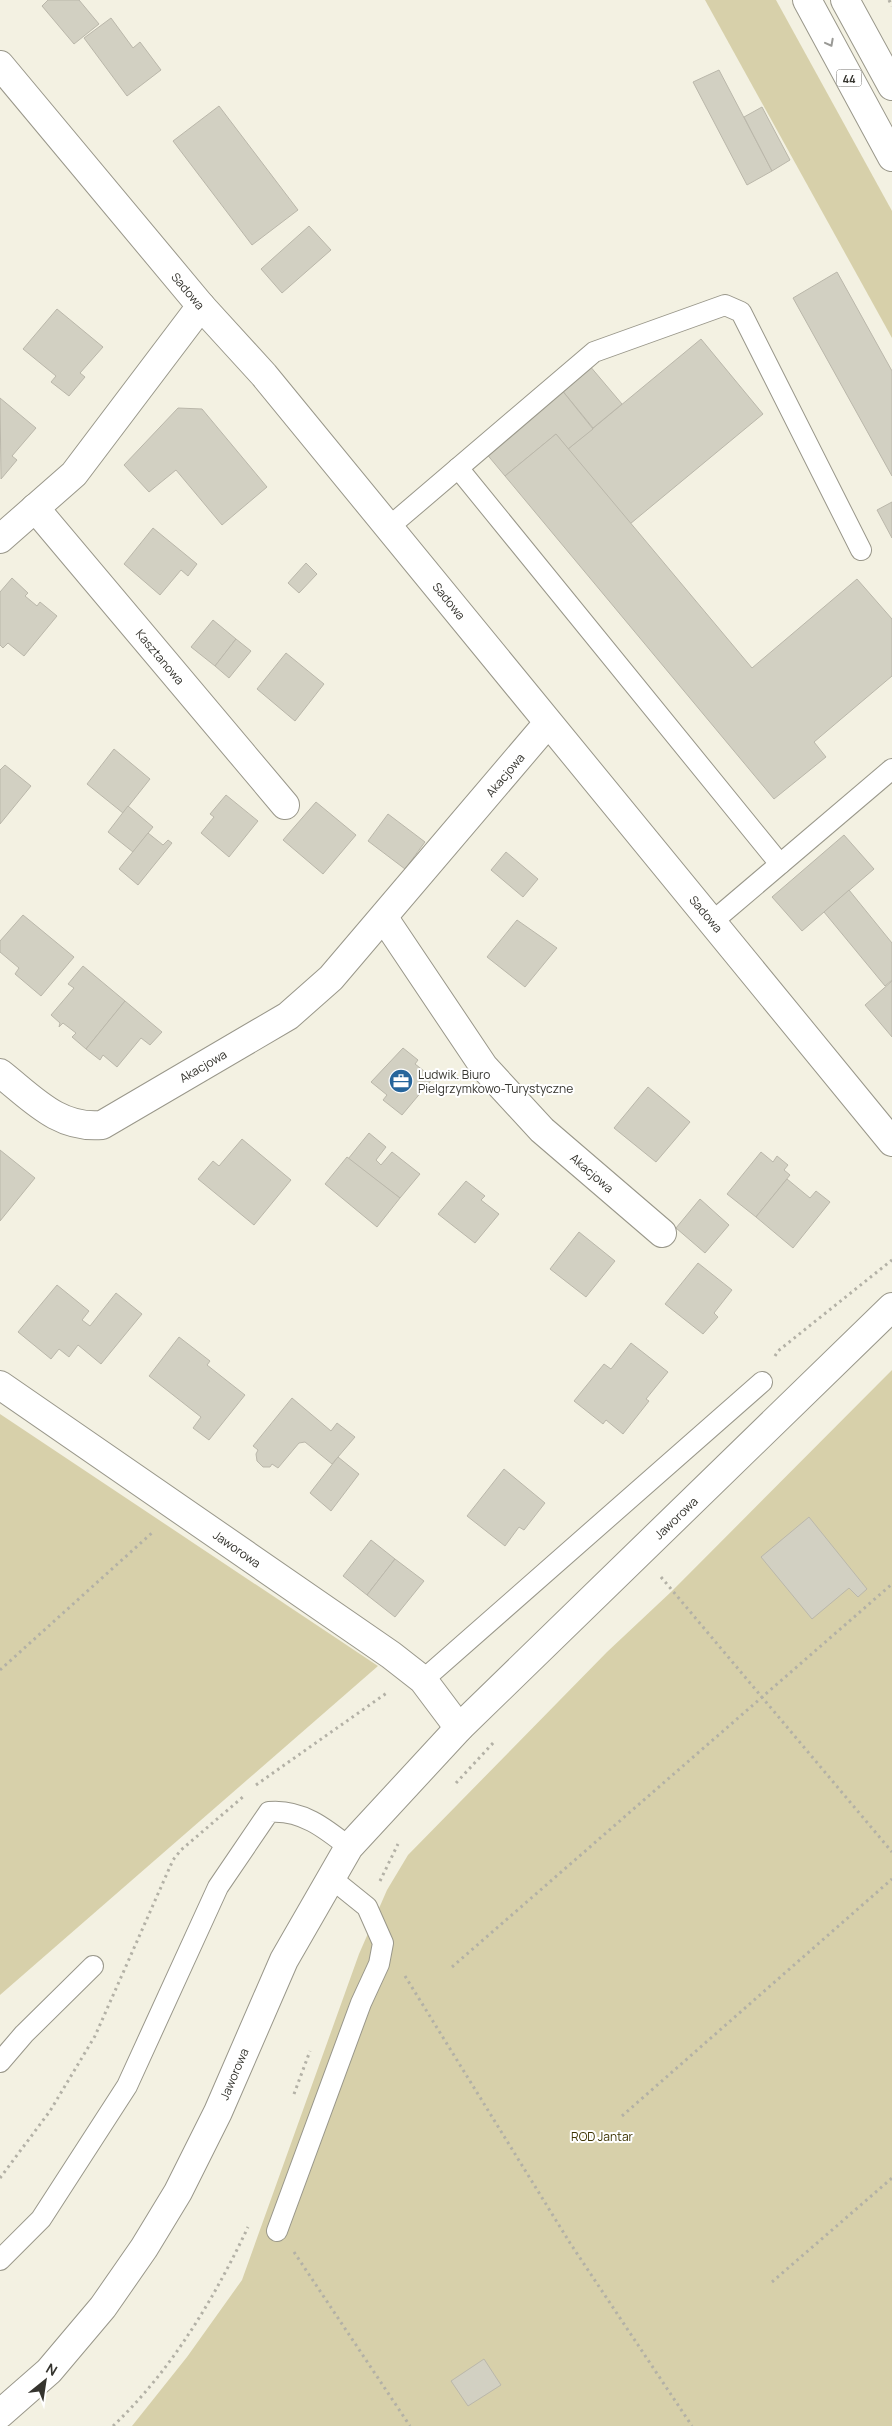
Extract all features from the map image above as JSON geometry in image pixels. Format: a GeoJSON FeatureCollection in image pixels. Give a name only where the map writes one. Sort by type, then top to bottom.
{"type":"FeatureCollection","features":[{"type":"Feature","properties":{"kind":"street","name":"44"},"geometry":{"type":"LineString","coordinates":[[807,0],[892,157]]}},
{"type":"Feature","properties":{"kind":"street","name":"44"},"geometry":{"type":"LineString","coordinates":[[845,0],[892,86]]}},
{"type":"Feature","properties":{"kind":"street","name":"Sadowa"},"geometry":{"type":"LineString","coordinates":[[0,65],[201,306],[264,374],[892,1142]]}},
{"type":"Feature","properties":{"kind":"street"},"geometry":{"type":"LineString","coordinates":[[0,539],[74,474],[201,306]]}},
{"type":"Feature","properties":{"kind":"street","name":"Kasztanowa"},"geometry":{"type":"LineString","coordinates":[[35,508],[286,806]]}},
{"type":"Feature","properties":{"kind":"street","name":"Akacjowa"},"geometry":{"type":"LineString","coordinates":[[0,1073],[54,1116],[84,1127],[102,1126],[288,1016],[331,978],[548,723]]}},
{"type":"Feature","properties":{"kind":"street","name":"Akacjowa"},"geometry":{"type":"LineString","coordinates":[[384,918],[484,1066],[542,1130],[662,1233]]}},
{"type":"Feature","properties":{"kind":"street","name":"Jaworowa"},"geometry":{"type":"LineString","coordinates":[[0,2414],[49,2371],[103,2307],[144,2248],[178,2192],[218,2112],[284,1960],[350,1846],[459,1728],[892,1307]]}},
{"type":"Feature","properties":{"kind":"street","name":"Jaworowa"},"geometry":{"type":"LineString","coordinates":[[0,1385],[391,1655],[423,1680],[459,1728]]}},
{"type":"Feature","properties":{"kind":"lane"},"geometry":{"type":"LineString","coordinates":[[389,527],[594,352],[725,305],[741,312],[861,550]]}},
{"type":"Feature","properties":{"kind":"lane"},"geometry":{"type":"LineString","coordinates":[[458,468],[780,864]]}},
{"type":"Feature","properties":{"kind":"lane"},"geometry":{"type":"LineString","coordinates":[[712,922],[892,769]]}},
{"type":"Feature","properties":{"kind":"lane"},"geometry":{"type":"LineString","coordinates":[[423,1680],[762,1382]]}},
{"type":"Feature","properties":{"kind":"lane"},"geometry":{"type":"LineString","coordinates":[[0,2260],[41,2219],[127,2086],[218,1887],[269,1812],[281,1811],[314,1821],[350,1846]]}},
{"type":"Feature","properties":{"kind":"lane"},"geometry":{"type":"LineString","coordinates":[[277,2231],[361,2003],[379,1964],[383,1943],[367,1907],[331,1878]]}},
{"type":"Feature","properties":{"kind":"lane"},"geometry":{"type":"LineString","coordinates":[[0,2062],[24,2034],[93,1966]]}},
{"type":"Feature","properties":{"kind":"path"},"geometry":{"type":"LineString","coordinates":[[889,0],[892,6]]}},
{"type":"Feature","properties":{"kind":"path"},"geometry":{"type":"LineString","coordinates":[[762,1382],[778,1351],[891,1261]]}},
{"type":"Feature","properties":{"kind":"path"},"geometry":{"type":"LineString","coordinates":[[0,1670],[178,1508]]}},
{"type":"Feature","properties":{"kind":"path"},"geometry":{"type":"LineString","coordinates":[[659,1574],[892,1852]]}},
{"type":"Feature","properties":{"kind":"path"},"geometry":{"type":"LineString","coordinates":[[452,1968],[761,1696],[892,1584]]}},
{"type":"Feature","properties":{"kind":"path"},"geometry":{"type":"LineString","coordinates":[[622,2116],[892,1879]]}},
{"type":"Feature","properties":{"kind":"path"},"geometry":{"type":"LineString","coordinates":[[379,1964],[406,1976],[570,2243],[692,2426]]}},
{"type":"Feature","properties":{"kind":"path"},"geometry":{"type":"LineString","coordinates":[[293,2099],[313,2044]]}},
{"type":"Feature","properties":{"kind":"path"},"geometry":{"type":"LineString","coordinates":[[772,2282],[892,2178]]}},
{"type":"Feature","properties":{"kind":"path"},"geometry":{"type":"LineString","coordinates":[[113,2426],[180,2348],[227,2271],[251,2220]]}},
{"type":"Feature","properties":{"kind":"path"},"geometry":{"type":"LineString","coordinates":[[277,2231],[286,2240],[410,2426]]}},
{"type":"Feature","properties":{"kind":"green space"},"geometry":{"type":"Polygon","coordinates":[[[705,0],[776,0],[892,211],[892,338],[705,0]]]}},
{"type":"Feature","properties":{"kind":"green space","name":"ROD Jantar"},"geometry":{"type":"Polygon","coordinates":[[[892,1370],[892,2426],[132,2426],[187,2357],[242,2280],[359,1954],[387,1890],[408,1855],[607,1652],[672,1591],[892,1370]]]}},
{"type":"Feature","properties":{"kind":"green space"},"geometry":{"type":"Polygon","coordinates":[[[0,1414],[378,1666],[0,1995],[0,1414]]]}},
{"type":"Feature","properties":{"kind":"building"},"geometry":{"type":"Polygon","coordinates":[[[48,0],[79,0],[99,24],[74,44],[42,6],[48,0]]]}},
{"type":"Feature","properties":{"kind":"building"},"geometry":{"type":"Polygon","coordinates":[[[111,18],[133,48],[140,42],[161,70],[127,96],[84,38],[111,18]]]}},
{"type":"Feature","properties":{"kind":"building"},"geometry":{"type":"Polygon","coordinates":[[[719,70],[772,171],[747,185],[693,82],[719,70]]]}},
{"type":"Feature","properties":{"kind":"building"},"geometry":{"type":"Polygon","coordinates":[[[219,106],[298,210],[252,245],[173,141],[219,106]]]}},
{"type":"Feature","properties":{"kind":"building"},"geometry":{"type":"Polygon","coordinates":[[[762,107],[790,160],[772,171],[744,117],[762,107]]]}},
{"type":"Feature","properties":{"kind":"building"},"geometry":{"type":"Polygon","coordinates":[[[309,226],[331,250],[282,293],[261,269],[309,226]]]}},
{"type":"Feature","properties":{"kind":"building"},"geometry":{"type":"Polygon","coordinates":[[[837,272],[892,371],[892,476],[793,298],[837,272]]]}},
{"type":"Feature","properties":{"kind":"building"},"geometry":{"type":"Polygon","coordinates":[[[57,309],[103,347],[80,373],[85,377],[69,396],[51,382],[56,376],[23,349],[57,309]]]}},
{"type":"Feature","properties":{"kind":"building"},"geometry":{"type":"Polygon","coordinates":[[[701,339],[763,414],[630,524],[568,449],[701,339]]]}},
{"type":"Feature","properties":{"kind":"building"},"geometry":{"type":"Polygon","coordinates":[[[589,365],[622,404],[593,428],[561,389],[589,365]]]}},
{"type":"Feature","properties":{"kind":"building"},"geometry":{"type":"Polygon","coordinates":[[[561,389],[593,429],[568,449],[556,434],[505,476],[485,452],[561,389]]]}},
{"type":"Feature","properties":{"kind":"building"},"geometry":{"type":"Polygon","coordinates":[[[0,398],[36,428],[12,456],[17,460],[1,479],[0,398]]]}},
{"type":"Feature","properties":{"kind":"building"},"geometry":{"type":"Polygon","coordinates":[[[178,408],[202,409],[267,487],[222,525],[176,470],[149,492],[124,465],[178,408]]]}},
{"type":"Feature","properties":{"kind":"building"},"geometry":{"type":"Polygon","coordinates":[[[556,434],[752,668],[857,579],[892,619],[892,676],[814,742],[826,757],[774,799],[505,476],[556,434]]]}},
{"type":"Feature","properties":{"kind":"building"},"geometry":{"type":"Polygon","coordinates":[[[892,502],[892,538],[877,510],[892,502]]]}},
{"type":"Feature","properties":{"kind":"building"},"geometry":{"type":"Polygon","coordinates":[[[153,528],[197,564],[188,576],[181,570],[160,595],[124,564],[153,528]]]}},
{"type":"Feature","properties":{"kind":"building"},"geometry":{"type":"Polygon","coordinates":[[[306,563],[317,574],[299,593],[288,583],[306,563]]]}},
{"type":"Feature","properties":{"kind":"building"},"geometry":{"type":"Polygon","coordinates":[[[12,578],[28,593],[25,596],[37,606],[40,602],[57,616],[24,656],[8,643],[3,648],[0,645],[0,592],[12,578]]]}},
{"type":"Feature","properties":{"kind":"building"},"geometry":{"type":"Polygon","coordinates":[[[213,620],[236,639],[215,666],[191,647],[213,620]]]}},
{"type":"Feature","properties":{"kind":"building"},"geometry":{"type":"Polygon","coordinates":[[[236,639],[251,651],[229,678],[215,666],[236,639]]]}},
{"type":"Feature","properties":{"kind":"building"},"geometry":{"type":"Polygon","coordinates":[[[286,653],[324,684],[295,721],[257,689],[286,653]]]}},
{"type":"Feature","properties":{"kind":"building"},"geometry":{"type":"Polygon","coordinates":[[[114,749],[150,779],[123,813],[87,784],[114,749]]]}},
{"type":"Feature","properties":{"kind":"building"},"geometry":{"type":"Polygon","coordinates":[[[5,765],[31,786],[0,824],[0,770],[5,765]]]}},
{"type":"Feature","properties":{"kind":"building"},"geometry":{"type":"Polygon","coordinates":[[[226,795],[258,821],[229,857],[201,833],[214,817],[210,814],[226,795]]]}},
{"type":"Feature","properties":{"kind":"building"},"geometry":{"type":"Polygon","coordinates":[[[316,802],[356,835],[323,874],[283,840],[316,802]]]}},
{"type":"Feature","properties":{"kind":"building"},"geometry":{"type":"Polygon","coordinates":[[[128,806],[153,827],[133,852],[108,832],[128,806]]]}},
{"type":"Feature","properties":{"kind":"building"},"geometry":{"type":"Polygon","coordinates":[[[388,814],[425,842],[405,869],[368,841],[388,814]]]}},
{"type":"Feature","properties":{"kind":"building"},"geometry":{"type":"Polygon","coordinates":[[[148,833],[163,845],[168,840],[172,843],[138,885],[119,869],[148,833]]]}},
{"type":"Feature","properties":{"kind":"building"},"geometry":{"type":"Polygon","coordinates":[[[844,835],[874,869],[802,931],[772,897],[844,835]]]}},
{"type":"Feature","properties":{"kind":"building"},"geometry":{"type":"Polygon","coordinates":[[[506,852],[538,879],[523,897],[491,870],[506,852]]]}},
{"type":"Feature","properties":{"kind":"building"},"geometry":{"type":"Polygon","coordinates":[[[849,890],[892,943],[892,980],[885,986],[824,912],[849,890]]]}},
{"type":"Feature","properties":{"kind":"building"},"geometry":{"type":"Polygon","coordinates":[[[23,915],[74,957],[41,996],[15,974],[19,968],[0,952],[0,941],[23,915]]]}},
{"type":"Feature","properties":{"kind":"building"},"geometry":{"type":"Polygon","coordinates":[[[517,920],[557,948],[525,987],[487,957],[517,920]]]}},
{"type":"Feature","properties":{"kind":"building"},"geometry":{"type":"Polygon","coordinates":[[[83,966],[125,1001],[86,1049],[72,1037],[76,1033],[63,1023],[59,1027],[60,1023],[51,1015],[74,988],[68,984],[83,966]]]}},
{"type":"Feature","properties":{"kind":"building"},"geometry":{"type":"Polygon","coordinates":[[[892,981],[892,1037],[865,1005],[892,981]]]}},
{"type":"Feature","properties":{"kind":"building"},"geometry":{"type":"Polygon","coordinates":[[[125,1001],[162,1032],[150,1045],[141,1038],[117,1067],[103,1055],[100,1060],[86,1049],[125,1001]]]}},
{"type":"Feature","properties":{"kind":"building"},"geometry":{"type":"Polygon","coordinates":[[[403,1048],[418,1060],[415,1064],[433,1078],[402,1115],[383,1100],[387,1095],[371,1082],[403,1048]]]}},
{"type":"Feature","properties":{"kind":"building"},"geometry":{"type":"Polygon","coordinates":[[[648,1087],[690,1122],[656,1162],[614,1128],[648,1087]]]}},
{"type":"Feature","properties":{"kind":"building"},"geometry":{"type":"Polygon","coordinates":[[[369,1133],[386,1147],[376,1160],[381,1165],[392,1152],[420,1174],[400,1198],[348,1159],[369,1133]]]}},
{"type":"Feature","properties":{"kind":"building"},"geometry":{"type":"Polygon","coordinates":[[[242,1139],[291,1180],[254,1225],[198,1179],[213,1161],[219,1166],[242,1139]]]}},
{"type":"Feature","properties":{"kind":"building"},"geometry":{"type":"Polygon","coordinates":[[[0,1150],[35,1178],[0,1221],[0,1150]]]}},
{"type":"Feature","properties":{"kind":"building"},"geometry":{"type":"Polygon","coordinates":[[[761,1152],[773,1162],[777,1156],[788,1165],[784,1170],[790,1175],[756,1217],[727,1194],[761,1152]]]}},
{"type":"Feature","properties":{"kind":"building"},"geometry":{"type":"Polygon","coordinates":[[[347,1157],[400,1198],[377,1227],[325,1184],[347,1157]]]}},
{"type":"Feature","properties":{"kind":"building"},"geometry":{"type":"Polygon","coordinates":[[[787,1179],[810,1198],[816,1191],[830,1202],[793,1248],[756,1217],[787,1179]]]}},
{"type":"Feature","properties":{"kind":"building"},"geometry":{"type":"Polygon","coordinates":[[[466,1181],[485,1196],[481,1200],[499,1214],[475,1243],[438,1214],[466,1181]]]}},
{"type":"Feature","properties":{"kind":"building"},"geometry":{"type":"Polygon","coordinates":[[[700,1199],[729,1225],[705,1253],[676,1228],[700,1199]]]}},
{"type":"Feature","properties":{"kind":"building"},"geometry":{"type":"Polygon","coordinates":[[[579,1232],[615,1261],[586,1297],[550,1269],[579,1232]]]}},
{"type":"Feature","properties":{"kind":"building"},"geometry":{"type":"Polygon","coordinates":[[[698,1263],[732,1290],[714,1313],[718,1317],[703,1334],[665,1304],[698,1263]]]}},
{"type":"Feature","properties":{"kind":"building"},"geometry":{"type":"Polygon","coordinates":[[[57,1285],[89,1311],[82,1320],[90,1326],[116,1293],[142,1314],[101,1364],[78,1345],[69,1357],[59,1349],[51,1359],[18,1332],[57,1285]]]}},
{"type":"Feature","properties":{"kind":"building"},"geometry":{"type":"Polygon","coordinates":[[[179,1337],[210,1361],[207,1365],[245,1395],[209,1440],[193,1428],[201,1417],[149,1376],[179,1337]]]}},
{"type":"Feature","properties":{"kind":"building"},"geometry":{"type":"Polygon","coordinates":[[[631,1343],[668,1372],[646,1399],[649,1401],[623,1434],[606,1420],[603,1424],[574,1401],[604,1364],[611,1369],[631,1343]]]}},
{"type":"Feature","properties":{"kind":"building"},"geometry":{"type":"Polygon","coordinates":[[[292,1398],[331,1431],[337,1423],[355,1437],[332,1464],[305,1442],[299,1443],[278,1468],[272,1464],[270,1467],[263,1467],[257,1461],[256,1454],[258,1450],[253,1446],[292,1398]]]}},
{"type":"Feature","properties":{"kind":"building"},"geometry":{"type":"Polygon","coordinates":[[[338,1457],[359,1474],[331,1511],[310,1493],[338,1457]]]}},
{"type":"Feature","properties":{"kind":"building"},"geometry":{"type":"Polygon","coordinates":[[[504,1469],[545,1503],[524,1530],[519,1527],[505,1546],[467,1516],[504,1469]]]}},
{"type":"Feature","properties":{"kind":"building"},"geometry":{"type":"Polygon","coordinates":[[[809,1517],[867,1589],[858,1597],[849,1588],[812,1619],[761,1557],[809,1517]]]}},
{"type":"Feature","properties":{"kind":"building"},"geometry":{"type":"Polygon","coordinates":[[[371,1540],[395,1559],[367,1595],[343,1576],[371,1540]]]}},
{"type":"Feature","properties":{"kind":"building"},"geometry":{"type":"Polygon","coordinates":[[[395,1559],[424,1581],[395,1617],[367,1595],[395,1559]]]}},
{"type":"Feature","properties":{"kind":"building"},"geometry":{"type":"Polygon","coordinates":[[[484,2359],[501,2385],[468,2406],[451,2381],[484,2359]]]}},
{"type":"Feature","properties":{"kind":"place","name":"Ludwik. Biuro Pielgrzymkowo-Turystyczne"},"geometry":{"type":"Point","coordinates":[401,1081]}}]}
